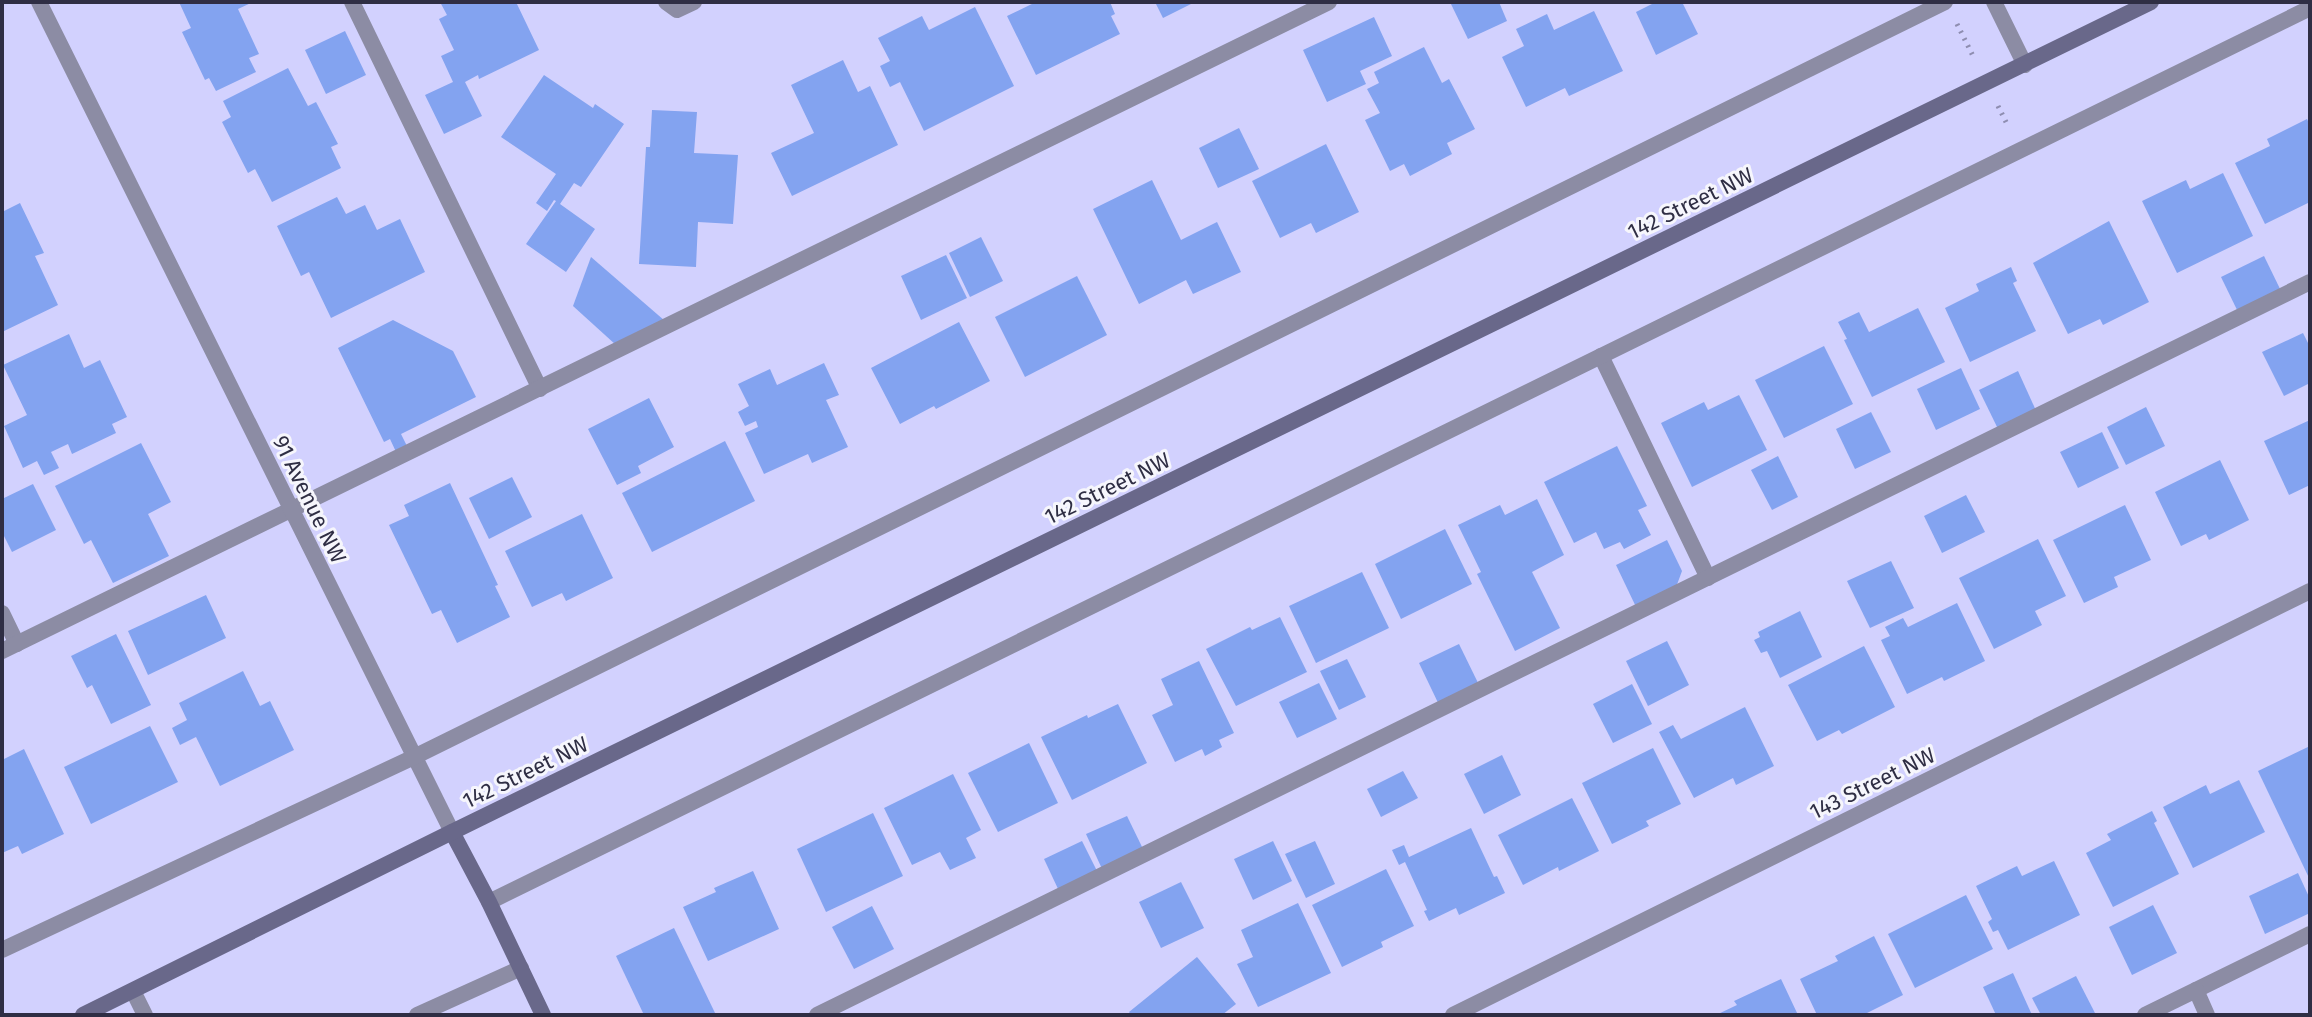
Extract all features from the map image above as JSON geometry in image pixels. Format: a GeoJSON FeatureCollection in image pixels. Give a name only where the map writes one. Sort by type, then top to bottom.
{"type":"FeatureCollection","features":[{"type":"Feature","properties":{"kind":"main road","name":"142 Street NW"},"geometry":{"type":"LineString","coordinates":[[83,1015],[2151,2]]}},
{"type":"Feature","properties":{"kind":"main road","name":"91 Avenue NW"},"geometry":{"type":"LineString","coordinates":[[452,832],[543,1015]]}},
{"type":"Feature","properties":{"kind":"street","name":"91 Avenue NW"},"geometry":{"type":"LineString","coordinates":[[39,2],[452,832]]}},
{"type":"Feature","properties":{"kind":"street"},"geometry":{"type":"LineString","coordinates":[[352,2],[540,389]]}},
{"type":"Feature","properties":{"kind":"street"},"geometry":{"type":"LineString","coordinates":[[672,6],[694,2]]}},
{"type":"Feature","properties":{"kind":"street"},"geometry":{"type":"LineString","coordinates":[[2,613],[9,648],[1329,2]]}},
{"type":"Feature","properties":{"kind":"street"},"geometry":{"type":"LineString","coordinates":[[2,950],[414,757],[1945,2]]}},
{"type":"Feature","properties":{"kind":"street"},"geometry":{"type":"LineString","coordinates":[[1994,2],[2025,65]]}},
{"type":"Feature","properties":{"kind":"street"},"geometry":{"type":"LineString","coordinates":[[489,902],[2310,8]]}},
{"type":"Feature","properties":{"kind":"street"},"geometry":{"type":"LineString","coordinates":[[817,1015],[843,1009],[2310,282]]}},
{"type":"Feature","properties":{"kind":"street"},"geometry":{"type":"LineString","coordinates":[[1601,356],[1708,578]]}},
{"type":"Feature","properties":{"kind":"street","name":"143 Street NW"},"geometry":{"type":"LineString","coordinates":[[1453,1015],[2310,591]]}},
{"type":"Feature","properties":{"kind":"street"},"geometry":{"type":"LineString","coordinates":[[2145,1015],[2310,934]]}},
{"type":"Feature","properties":{"kind":"street"},"geometry":{"type":"LineString","coordinates":[[417,1015],[521,968]]}},
{"type":"Feature","properties":{"kind":"street"},"geometry":{"type":"LineString","coordinates":[[2196,990],[2207,1015]]}},
{"type":"Feature","properties":{"kind":"street"},"geometry":{"type":"LineString","coordinates":[[133,991],[145,1015]]}},
{"type":"Feature","properties":{"kind":"building"},"geometry":{"type":"Polygon","coordinates":[[[179,2],[253,2],[238,9],[259,54],[249,58],[256,72],[216,91],[209,78],[205,80],[182,32],[191,28],[179,2]]]}},
{"type":"Feature","properties":{"kind":"building"},"geometry":{"type":"Polygon","coordinates":[[[440,2],[516,2],[539,50],[479,79],[478,75],[465,82],[482,116],[444,134],[425,95],[453,82],[441,56],[454,50],[439,19],[447,15],[440,2]]]}},
{"type":"Feature","properties":{"kind":"building"},"geometry":{"type":"Polygon","coordinates":[[[1036,2],[1110,2],[1115,14],[1111,16],[1120,34],[1036,75],[1007,16],[1036,2]]]}},
{"type":"Feature","properties":{"kind":"building"},"geometry":{"type":"Polygon","coordinates":[[[1155,2],[1195,2],[1163,18],[1155,2]]]}},
{"type":"Feature","properties":{"kind":"building"},"geometry":{"type":"Polygon","coordinates":[[[1450,2],[1499,2],[1507,21],[1468,39],[1450,2]]]}},
{"type":"Feature","properties":{"kind":"building"},"geometry":{"type":"Polygon","coordinates":[[[1656,2],[1682,2],[1698,34],[1656,55],[1636,12],[1656,2]]]}},
{"type":"Feature","properties":{"kind":"building"},"geometry":{"type":"Polygon","coordinates":[[[975,7],[1014,86],[924,131],[900,82],[890,87],[880,66],[890,61],[878,38],[922,16],[929,30],[975,7]]]}},
{"type":"Feature","properties":{"kind":"building"},"geometry":{"type":"Polygon","coordinates":[[[1594,11],[1623,71],[1569,96],[1565,88],[1526,107],[1502,57],[1524,46],[1516,29],[1547,14],[1554,30],[1594,11]]]}},
{"type":"Feature","properties":{"kind":"building"},"geometry":{"type":"Polygon","coordinates":[[[1374,17],[1392,56],[1360,71],[1366,84],[1327,102],[1303,50],[1374,17]]]}},
{"type":"Feature","properties":{"kind":"building"},"geometry":{"type":"Polygon","coordinates":[[[345,31],[366,75],[326,94],[305,50],[345,31]]]}},
{"type":"Feature","properties":{"kind":"building"},"geometry":{"type":"Polygon","coordinates":[[[1424,47],[1442,83],[1449,79],[1475,129],[1447,143],[1452,154],[1410,176],[1404,164],[1390,171],[1365,120],[1380,113],[1367,89],[1379,83],[1374,72],[1424,47]]]}},
{"type":"Feature","properties":{"kind":"building"},"geometry":{"type":"Polygon","coordinates":[[[843,60],[858,92],[870,86],[898,145],[792,196],[771,153],[814,133],[791,85],[843,60]]]}},
{"type":"Feature","properties":{"kind":"building"},"geometry":{"type":"Polygon","coordinates":[[[288,68],[308,106],[316,102],[338,144],[331,147],[341,168],[272,202],[255,169],[248,173],[222,122],[231,117],[223,101],[288,68]]]}},
{"type":"Feature","properties":{"kind":"building"},"geometry":{"type":"Polygon","coordinates":[[[544,75],[593,108],[595,104],[624,124],[581,187],[574,183],[560,204],[595,229],[566,272],[526,244],[556,201],[547,211],[536,203],[556,174],[501,137],[544,75]]]}},
{"type":"Feature","properties":{"kind":"building"},"geometry":{"type":"Polygon","coordinates":[[[652,110],[697,112],[694,153],[738,155],[733,224],[698,222],[696,267],[639,264],[646,147],[650,147],[652,110]]]}},
{"type":"Feature","properties":{"kind":"building"},"geometry":{"type":"Polygon","coordinates":[[[2307,119],[2310,125],[2310,202],[2265,224],[2235,163],[2270,146],[2267,139],[2307,119]]]}},
{"type":"Feature","properties":{"kind":"building"},"geometry":{"type":"Polygon","coordinates":[[[1239,128],[1259,169],[1218,188],[1199,148],[1239,128]]]}},
{"type":"Feature","properties":{"kind":"building"},"geometry":{"type":"Polygon","coordinates":[[[1326,144],[1359,212],[1316,233],[1311,223],[1280,238],[1252,181],[1326,144]]]}},
{"type":"Feature","properties":{"kind":"building"},"geometry":{"type":"Polygon","coordinates":[[[2223,173],[2253,236],[2177,273],[2142,201],[2186,180],[2190,189],[2223,173]]]}},
{"type":"Feature","properties":{"kind":"building"},"geometry":{"type":"Polygon","coordinates":[[[1152,180],[1181,240],[1217,222],[1241,272],[1193,294],[1186,280],[1139,304],[1093,209],[1152,180]]]}},
{"type":"Feature","properties":{"kind":"building"},"geometry":{"type":"Polygon","coordinates":[[[337,197],[346,214],[365,205],[377,230],[400,219],[425,272],[331,318],[309,272],[301,276],[277,226],[337,197]]]}},
{"type":"Feature","properties":{"kind":"building"},"geometry":{"type":"Polygon","coordinates":[[[20,203],[44,253],[35,256],[58,305],[2,332],[2,212],[20,203]]]}},
{"type":"Feature","properties":{"kind":"building"},"geometry":{"type":"Polygon","coordinates":[[[2109,221],[2149,302],[2103,325],[2100,319],[2068,334],[2033,263],[2109,221]]]}},
{"type":"Feature","properties":{"kind":"building"},"geometry":{"type":"Polygon","coordinates":[[[981,237],[1003,281],[970,297],[949,253],[981,237]]]}},
{"type":"Feature","properties":{"kind":"building"},"geometry":{"type":"Polygon","coordinates":[[[946,255],[967,298],[921,320],[901,276],[946,255]]]}},
{"type":"Feature","properties":{"kind":"building"},"geometry":{"type":"Polygon","coordinates":[[[2264,256],[2283,295],[2240,316],[2221,277],[2264,256]]]}},
{"type":"Feature","properties":{"kind":"building"},"geometry":{"type":"Polygon","coordinates":[[[591,257],[665,321],[616,345],[573,306],[591,257]]]}},
{"type":"Feature","properties":{"kind":"building"},"geometry":{"type":"Polygon","coordinates":[[[2011,267],[2017,281],[2013,283],[2036,331],[1970,362],[1945,308],[1979,291],[1976,284],[2011,267]]]}},
{"type":"Feature","properties":{"kind":"building"},"geometry":{"type":"Polygon","coordinates":[[[1077,276],[1107,335],[1025,377],[995,317],[1077,276]]]}},
{"type":"Feature","properties":{"kind":"building"},"geometry":{"type":"Polygon","coordinates":[[[1918,308],[1945,362],[1872,397],[1838,322],[1859,312],[1869,332],[1918,308]]]}},
{"type":"Feature","properties":{"kind":"building"},"geometry":{"type":"Polygon","coordinates":[[[393,320],[453,351],[476,397],[401,434],[408,448],[397,454],[390,439],[384,442],[338,348],[393,320]]]}},
{"type":"Feature","properties":{"kind":"building"},"geometry":{"type":"Polygon","coordinates":[[[959,322],[990,381],[900,424],[871,368],[959,322]]]}},
{"type":"Feature","properties":{"kind":"building"},"geometry":{"type":"Polygon","coordinates":[[[2303,333],[2310,347],[2310,383],[2284,396],[2262,352],[2303,333]]]}},
{"type":"Feature","properties":{"kind":"building"},"geometry":{"type":"Polygon","coordinates":[[[69,334],[84,368],[100,360],[127,417],[112,424],[116,433],[72,454],[68,444],[51,452],[59,468],[44,475],[37,461],[23,468],[4,426],[27,415],[3,365],[69,334]]]}},
{"type":"Feature","properties":{"kind":"building"},"geometry":{"type":"Polygon","coordinates":[[[1824,346],[1853,404],[1784,438],[1755,380],[1824,346]]]}},
{"type":"Feature","properties":{"kind":"building"},"geometry":{"type":"Polygon","coordinates":[[[824,363],[839,395],[826,400],[848,447],[812,463],[808,454],[764,474],[745,433],[758,427],[756,421],[745,426],[738,412],[749,406],[738,384],[770,369],[777,385],[824,363]]]}},
{"type":"Feature","properties":{"kind":"building"},"geometry":{"type":"Polygon","coordinates":[[[1961,368],[1980,409],[1936,430],[1917,389],[1961,368]]]}},
{"type":"Feature","properties":{"kind":"building"},"geometry":{"type":"Polygon","coordinates":[[[2018,371],[2038,415],[2000,433],[1979,390],[2018,371]]]}},
{"type":"Feature","properties":{"kind":"building"},"geometry":{"type":"Polygon","coordinates":[[[1739,395],[1767,450],[1692,487],[1661,423],[1704,402],[1708,410],[1739,395]]]}},
{"type":"Feature","properties":{"kind":"building"},"geometry":{"type":"Polygon","coordinates":[[[649,398],[674,447],[638,466],[641,473],[617,485],[588,429],[649,398]]]}},
{"type":"Feature","properties":{"kind":"building"},"geometry":{"type":"Polygon","coordinates":[[[2146,407],[2165,446],[2126,465],[2107,427],[2146,407]]]}},
{"type":"Feature","properties":{"kind":"building"},"geometry":{"type":"Polygon","coordinates":[[[1871,412],[1891,452],[1855,469],[1836,429],[1871,412]]]}},
{"type":"Feature","properties":{"kind":"building"},"geometry":{"type":"Polygon","coordinates":[[[2310,420],[2310,485],[2289,495],[2264,441],[2310,420]]]}},
{"type":"Feature","properties":{"kind":"building"},"geometry":{"type":"Polygon","coordinates":[[[2102,432],[2119,468],[2078,488],[2060,452],[2102,432]]]}},
{"type":"Feature","properties":{"kind":"building"},"geometry":{"type":"Polygon","coordinates":[[[725,441],[755,501],[652,552],[622,493],[725,441]]]}},
{"type":"Feature","properties":{"kind":"building"},"geometry":{"type":"Polygon","coordinates":[[[141,443],[171,502],[148,514],[169,556],[113,583],[91,540],[84,544],[55,486],[141,443]]]}},
{"type":"Feature","properties":{"kind":"building"},"geometry":{"type":"Polygon","coordinates":[[[1617,446],[1647,506],[1638,510],[1651,535],[1624,549],[1620,542],[1604,549],[1596,532],[1574,543],[1544,482],[1617,446]]]}},
{"type":"Feature","properties":{"kind":"building"},"geometry":{"type":"Polygon","coordinates":[[[1778,456],[1798,497],[1772,510],[1751,470],[1778,456]]]}},
{"type":"Feature","properties":{"kind":"building"},"geometry":{"type":"Polygon","coordinates":[[[2220,460],[2249,520],[2209,540],[2206,534],[2181,546],[2155,492],[2220,460]]]}},
{"type":"Feature","properties":{"kind":"building"},"geometry":{"type":"Polygon","coordinates":[[[512,477],[532,517],[489,539],[469,498],[512,477]]]}},
{"type":"Feature","properties":{"kind":"building"},"geometry":{"type":"Polygon","coordinates":[[[450,483],[510,617],[457,643],[441,610],[432,614],[389,525],[409,516],[404,505],[450,483]]]}},
{"type":"Feature","properties":{"kind":"building"},"geometry":{"type":"Polygon","coordinates":[[[33,484],[56,530],[12,552],[2,532],[2,499],[33,484]]]}},
{"type":"Feature","properties":{"kind":"building"},"geometry":{"type":"Polygon","coordinates":[[[1966,495],[1985,532],[1942,553],[1924,516],[1966,495]]]}},
{"type":"Feature","properties":{"kind":"building"},"geometry":{"type":"Polygon","coordinates":[[[1537,499],[1564,555],[1532,572],[1560,628],[1515,651],[1477,574],[1481,572],[1458,525],[1500,505],[1505,515],[1537,499]]]}},
{"type":"Feature","properties":{"kind":"building"},"geometry":{"type":"Polygon","coordinates":[[[2125,505],[2151,560],[2114,577],[2118,587],[2084,603],[2053,540],[2125,505]]]}},
{"type":"Feature","properties":{"kind":"building"},"geometry":{"type":"Polygon","coordinates":[[[582,514],[613,578],[566,601],[562,593],[532,607],[505,551],[582,514]]]}},
{"type":"Feature","properties":{"kind":"building"},"geometry":{"type":"Polygon","coordinates":[[[1445,529],[1472,584],[1401,619],[1375,564],[1445,529]]]}},
{"type":"Feature","properties":{"kind":"building"},"geometry":{"type":"Polygon","coordinates":[[[2038,539],[2066,596],[2035,611],[2042,625],[1994,649],[1959,578],[2038,539]]]}},
{"type":"Feature","properties":{"kind":"building"},"geometry":{"type":"Polygon","coordinates":[[[1667,540],[1682,571],[1675,590],[1637,609],[1616,565],[1667,540]]]}},
{"type":"Feature","properties":{"kind":"building"},"geometry":{"type":"Polygon","coordinates":[[[1891,561],[1914,608],[1870,628],[1847,581],[1891,561]]]}},
{"type":"Feature","properties":{"kind":"building"},"geometry":{"type":"Polygon","coordinates":[[[1362,572],[1389,628],[1316,663],[1289,606],[1362,572]]]}},
{"type":"Feature","properties":{"kind":"building"},"geometry":{"type":"Polygon","coordinates":[[[206,595],[226,638],[148,675],[128,631],[206,595]]]}},
{"type":"Feature","properties":{"kind":"building"},"geometry":{"type":"Polygon","coordinates":[[[1957,603],[1985,661],[1944,681],[1942,677],[1907,694],[1881,640],[1890,636],[1885,627],[1903,618],[1908,627],[1957,603]]]}},
{"type":"Feature","properties":{"kind":"building"},"geometry":{"type":"Polygon","coordinates":[[[1800,611],[1822,657],[1780,678],[1767,651],[1761,653],[1754,640],[1760,637],[1758,632],[1800,611]]]}},
{"type":"Feature","properties":{"kind":"building"},"geometry":{"type":"Polygon","coordinates":[[[1280,617],[1307,672],[1236,706],[1206,649],[1250,627],[1252,630],[1280,617]]]}},
{"type":"Feature","properties":{"kind":"building"},"geometry":{"type":"Polygon","coordinates":[[[116,634],[151,705],[111,724],[92,685],[87,688],[71,656],[116,634]]]}},
{"type":"Feature","properties":{"kind":"building"},"geometry":{"type":"Polygon","coordinates":[[[1667,641],[1689,685],[1648,706],[1626,661],[1667,641]]]}},
{"type":"Feature","properties":{"kind":"building"},"geometry":{"type":"Polygon","coordinates":[[[1459,644],[1481,689],[1441,709],[1419,663],[1459,644]]]}},
{"type":"Feature","properties":{"kind":"building"},"geometry":{"type":"Polygon","coordinates":[[[1864,646],[1895,707],[1842,734],[1839,730],[1817,741],[1788,685],[1864,646]]]}},
{"type":"Feature","properties":{"kind":"building"},"geometry":{"type":"Polygon","coordinates":[[[1347,659],[1366,697],[1339,710],[1320,671],[1347,659]]]}},
{"type":"Feature","properties":{"kind":"building"},"geometry":{"type":"Polygon","coordinates":[[[1199,661],[1234,733],[1219,740],[1222,747],[1205,756],[1202,749],[1175,762],[1152,715],[1173,705],[1161,679],[1199,661]]]}},
{"type":"Feature","properties":{"kind":"building"},"geometry":{"type":"Polygon","coordinates":[[[243,671],[260,706],[270,701],[294,750],[220,786],[196,737],[180,745],[172,728],[187,720],[179,703],[243,671]]]}},
{"type":"Feature","properties":{"kind":"building"},"geometry":{"type":"Polygon","coordinates":[[[1319,683],[1337,719],[1297,738],[1279,702],[1319,683]]]}},
{"type":"Feature","properties":{"kind":"building"},"geometry":{"type":"Polygon","coordinates":[[[1632,684],[1652,724],[1613,743],[1593,704],[1632,684]]]}},
{"type":"Feature","properties":{"kind":"building"},"geometry":{"type":"Polygon","coordinates":[[[1118,704],[1147,763],[1072,800],[1041,737],[1118,704]]]}},
{"type":"Feature","properties":{"kind":"building"},"geometry":{"type":"Polygon","coordinates":[[[1745,707],[1774,766],[1736,785],[1733,778],[1694,798],[1659,732],[1673,725],[1681,739],[1745,707]]]}},
{"type":"Feature","properties":{"kind":"building"},"geometry":{"type":"Polygon","coordinates":[[[150,726],[178,782],[91,824],[64,767],[150,726]]]}},
{"type":"Feature","properties":{"kind":"building"},"geometry":{"type":"Polygon","coordinates":[[[1029,743],[1058,803],[998,832],[968,773],[1029,743]]]}},
{"type":"Feature","properties":{"kind":"building"},"geometry":{"type":"Polygon","coordinates":[[[2310,746],[2310,880],[2258,771],[2310,746]]]}},
{"type":"Feature","properties":{"kind":"building"},"geometry":{"type":"Polygon","coordinates":[[[1653,748],[1681,804],[1646,821],[1649,826],[1612,844],[1582,783],[1653,748]]]}},
{"type":"Feature","properties":{"kind":"building"},"geometry":{"type":"Polygon","coordinates":[[[24,749],[64,834],[22,854],[18,846],[2,853],[2,760],[24,749]]]}},
{"type":"Feature","properties":{"kind":"building"},"geometry":{"type":"Polygon","coordinates":[[[1502,755],[1521,795],[1484,814],[1464,774],[1502,755]]]}},
{"type":"Feature","properties":{"kind":"building"},"geometry":{"type":"Polygon","coordinates":[[[1403,771],[1418,798],[1381,817],[1367,789],[1403,771]]]}},
{"type":"Feature","properties":{"kind":"building"},"geometry":{"type":"Polygon","coordinates":[[[953,774],[981,830],[966,838],[976,858],[950,870],[940,852],[912,865],[884,808],[953,774]]]}},
{"type":"Feature","properties":{"kind":"building"},"geometry":{"type":"Polygon","coordinates":[[[2239,780],[2265,832],[2193,868],[2163,807],[2206,785],[2210,794],[2239,780]]]}},
{"type":"Feature","properties":{"kind":"building"},"geometry":{"type":"Polygon","coordinates":[[[1572,798],[1599,851],[1523,885],[1498,835],[1572,798]]]}},
{"type":"Feature","properties":{"kind":"building"},"geometry":{"type":"Polygon","coordinates":[[[2152,811],[2157,821],[2154,823],[2179,874],[2113,907],[2086,853],[2111,840],[2107,834],[2152,811]]]}},
{"type":"Feature","properties":{"kind":"building"},"geometry":{"type":"Polygon","coordinates":[[[873,813],[903,876],[826,912],[797,849],[873,813]]]}},
{"type":"Feature","properties":{"kind":"building"},"geometry":{"type":"Polygon","coordinates":[[[1127,816],[1144,851],[1103,871],[1086,834],[1127,816]]]}},
{"type":"Feature","properties":{"kind":"building"},"geometry":{"type":"Polygon","coordinates":[[[1471,828],[1505,893],[1459,915],[1456,908],[1429,921],[1405,862],[1399,865],[1392,850],[1404,845],[1409,857],[1471,828]]]}},
{"type":"Feature","properties":{"kind":"building"},"geometry":{"type":"Polygon","coordinates":[[[1082,841],[1098,873],[1059,891],[1044,859],[1082,841]]]}},
{"type":"Feature","properties":{"kind":"building"},"geometry":{"type":"Polygon","coordinates":[[[1273,841],[1292,881],[1253,900],[1234,859],[1273,841]]]}},
{"type":"Feature","properties":{"kind":"building"},"geometry":{"type":"Polygon","coordinates":[[[1315,841],[1335,884],[1306,898],[1285,854],[1315,841]]]}},
{"type":"Feature","properties":{"kind":"building"},"geometry":{"type":"Polygon","coordinates":[[[2054,861],[2080,915],[2008,950],[1998,930],[1993,932],[1988,922],[1992,919],[1976,886],[2017,866],[2022,876],[2054,861]]]}},
{"type":"Feature","properties":{"kind":"building"},"geometry":{"type":"Polygon","coordinates":[[[1386,869],[1414,926],[1381,942],[1383,947],[1342,967],[1312,905],[1386,869]]]}},
{"type":"Feature","properties":{"kind":"building"},"geometry":{"type":"Polygon","coordinates":[[[753,871],[779,929],[708,961],[683,907],[716,892],[714,888],[753,871]]]}},
{"type":"Feature","properties":{"kind":"building"},"geometry":{"type":"Polygon","coordinates":[[[2298,873],[2310,899],[2310,913],[2265,934],[2249,896],[2298,873]]]}},
{"type":"Feature","properties":{"kind":"building"},"geometry":{"type":"Polygon","coordinates":[[[1181,882],[1204,928],[1161,948],[1139,902],[1181,882]]]}},
{"type":"Feature","properties":{"kind":"building"},"geometry":{"type":"Polygon","coordinates":[[[1966,895],[1993,949],[1915,988],[1888,934],[1966,895]]]}},
{"type":"Feature","properties":{"kind":"building"},"geometry":{"type":"Polygon","coordinates":[[[1298,903],[1331,973],[1258,1007],[1237,964],[1253,957],[1241,930],[1298,903]]]}},
{"type":"Feature","properties":{"kind":"building"},"geometry":{"type":"Polygon","coordinates":[[[2153,905],[2177,953],[2132,975],[2109,927],[2153,905]]]}},
{"type":"Feature","properties":{"kind":"building"},"geometry":{"type":"Polygon","coordinates":[[[872,906],[894,949],[854,969],[832,927],[872,906]]]}},
{"type":"Feature","properties":{"kind":"building"},"geometry":{"type":"Polygon","coordinates":[[[674,928],[716,1015],[644,1015],[616,956],[674,928]]]}},
{"type":"Feature","properties":{"kind":"building"},"geometry":{"type":"Polygon","coordinates":[[[1874,936],[1903,995],[1863,1015],[1817,1015],[1800,979],[1838,961],[1835,956],[1874,936]]]}},
{"type":"Feature","properties":{"kind":"building"},"geometry":{"type":"Polygon","coordinates":[[[1197,957],[1236,1004],[1222,1015],[1131,1015],[1129,1012],[1197,957]]]}},
{"type":"Feature","properties":{"kind":"building"},"geometry":{"type":"Polygon","coordinates":[[[2013,973],[2032,1015],[1996,1015],[1983,987],[2013,973]]]}},
{"type":"Feature","properties":{"kind":"building"},"geometry":{"type":"Polygon","coordinates":[[[2076,976],[2096,1015],[2041,1015],[2032,998],[2076,976]]]}},
{"type":"Feature","properties":{"kind":"building"},"geometry":{"type":"Polygon","coordinates":[[[1781,979],[1798,1015],[1716,1015],[1737,1005],[1734,1001],[1781,979]]]}}]}
